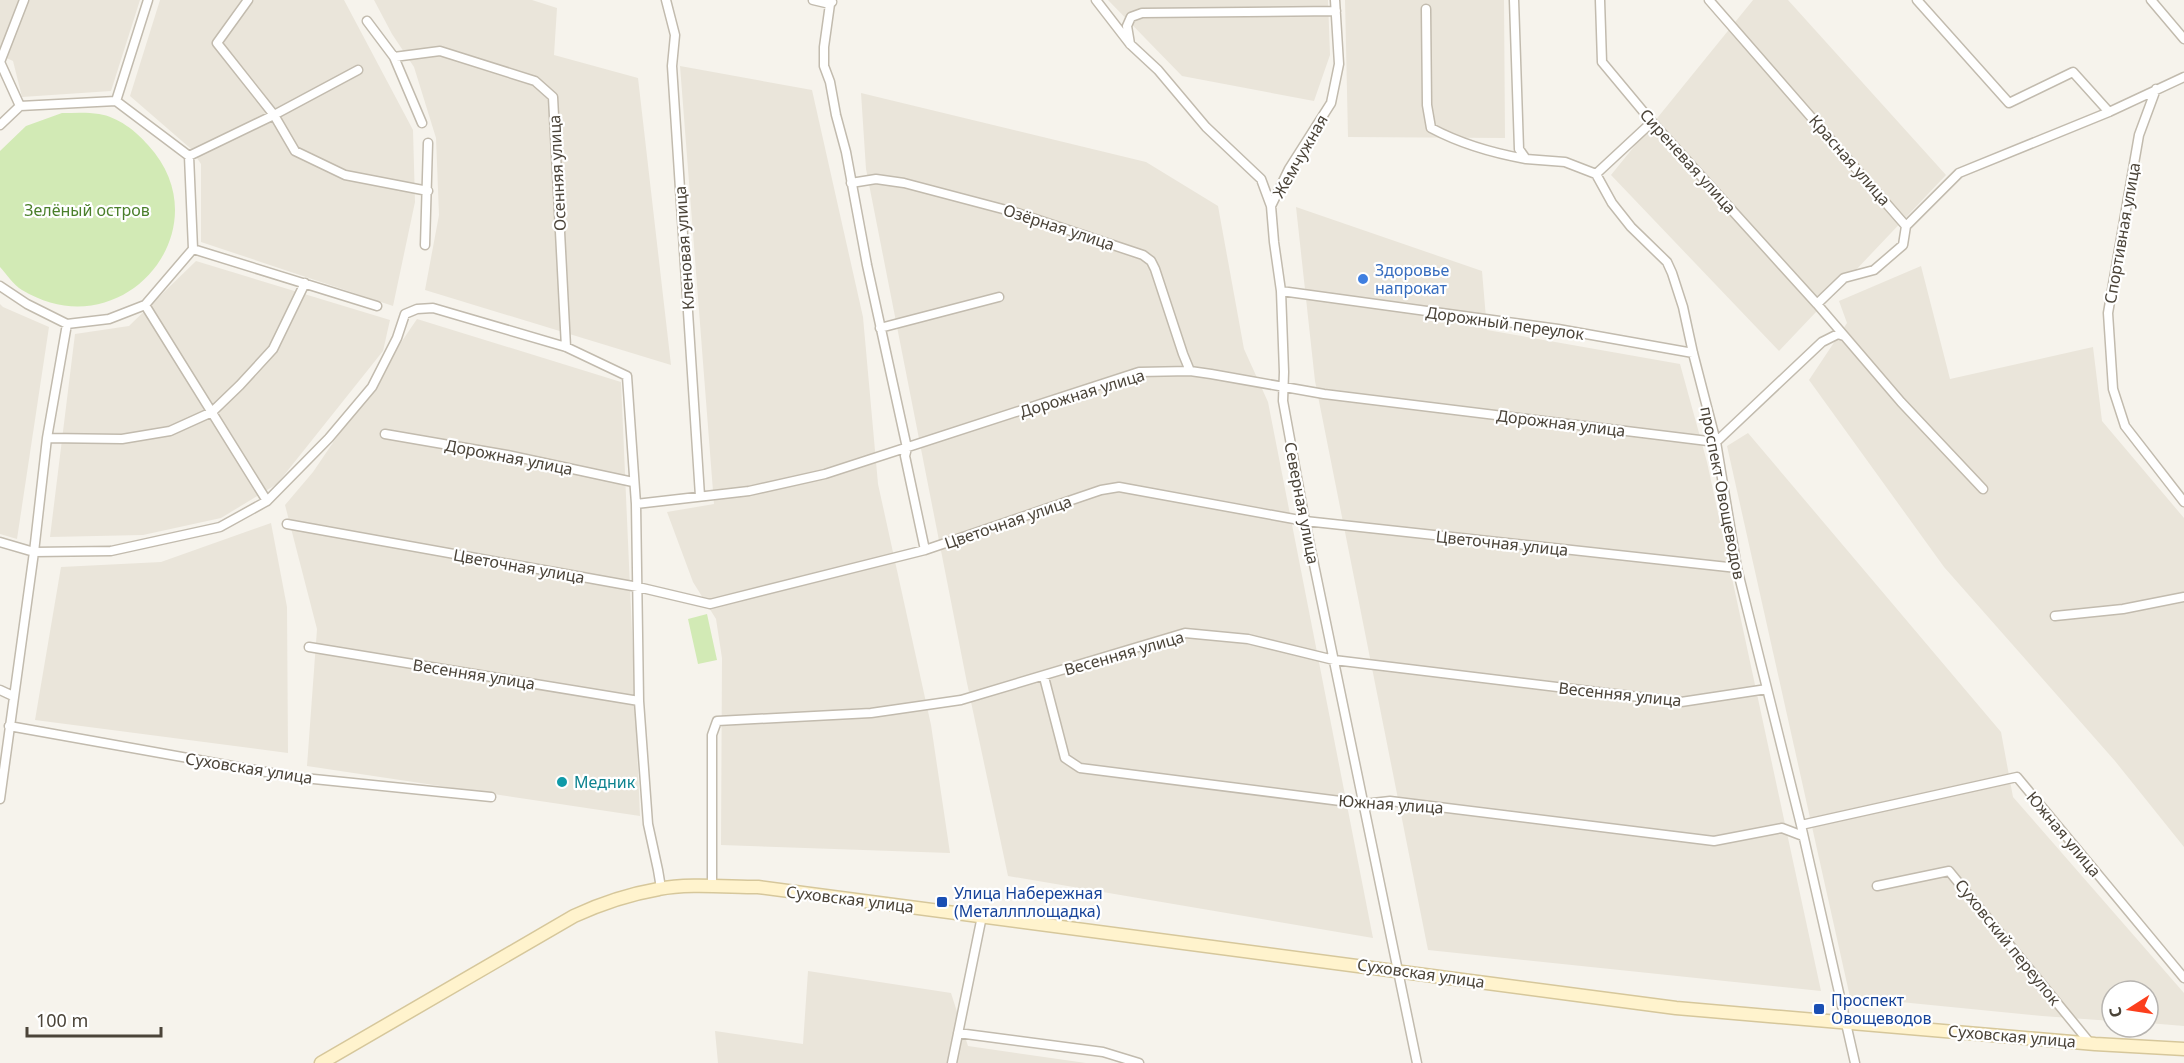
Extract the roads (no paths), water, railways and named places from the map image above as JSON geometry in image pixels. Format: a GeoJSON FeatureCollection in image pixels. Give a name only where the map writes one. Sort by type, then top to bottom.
{"type":"FeatureCollection","features":[{"type":"Feature","properties":{"kind":"street"},"geometry":{"type":"LineString","coordinates":[[20,106],[0,62],[24,0]]}},
{"type":"Feature","properties":{"kind":"street"},"geometry":{"type":"LineString","coordinates":[[116,102],[148,0]]}},
{"type":"Feature","properties":{"kind":"street"},"geometry":{"type":"LineString","coordinates":[[248,0],[217,43],[274,115],[295,152],[345,174],[428,191]]}},
{"type":"Feature","properties":{"kind":"street","name":"Кленовая улица"},"geometry":{"type":"LineString","coordinates":[[666,0],[675,35],[672,66],[700,496]]}},
{"type":"Feature","properties":{"kind":"street"},"geometry":{"type":"LineString","coordinates":[[813,0],[832,2],[824,47],[824,66],[831,81],[836,115],[846,152],[880,328],[907,448],[905,456],[925,550]]}},
{"type":"Feature","properties":{"kind":"street","name":"Северная улица"},"geometry":{"type":"LineString","coordinates":[[1096,0],[1130,44],[1158,70],[1206,127],[1262,179],[1272,206],[1274,242],[1281,291],[1283,401],[1305,521],[1417,1063]]}},
{"type":"Feature","properties":{"kind":"street","name":"Жемчужная"},"geometry":{"type":"LineString","coordinates":[[1272,206],[1289,169],[1331,103],[1339,64],[1335,0]]}},
{"type":"Feature","properties":{"kind":"street"},"geometry":{"type":"LineString","coordinates":[[1514,0],[1519,149],[1526,159]]}},
{"type":"Feature","properties":{"kind":"street","name":"Сиреневая улица"},"geometry":{"type":"LineString","coordinates":[[1600,0],[1602,62],[1652,122],[1817,304]]}},
{"type":"Feature","properties":{"kind":"street","name":"Красная улица"},"geometry":{"type":"LineString","coordinates":[[1710,0],[1906,226]]}},
{"type":"Feature","properties":{"kind":"street"},"geometry":{"type":"LineString","coordinates":[[1917,0],[2009,103],[2073,72],[2109,112]]}},
{"type":"Feature","properties":{"kind":"street"},"geometry":{"type":"LineString","coordinates":[[2151,0],[2184,39]]}},
{"type":"Feature","properties":{"kind":"street"},"geometry":{"type":"LineString","coordinates":[[1426,9],[1427,105],[1431,128],[1452,139],[1497,154],[1565,162],[1596,174],[1652,122]]}},
{"type":"Feature","properties":{"kind":"street"},"geometry":{"type":"LineString","coordinates":[[1130,44],[1128,26],[1131,17],[1142,13],[1336,11]]}},
{"type":"Feature","properties":{"kind":"street"},"geometry":{"type":"LineString","coordinates":[[367,21],[394,57],[422,123]]}},
{"type":"Feature","properties":{"kind":"street","name":"Осенняя улица"},"geometry":{"type":"LineString","coordinates":[[394,57],[440,51],[535,81],[553,97],[566,347]]}},
{"type":"Feature","properties":{"kind":"street"},"geometry":{"type":"LineString","coordinates":[[189,156],[274,115],[358,70]]}},
{"type":"Feature","properties":{"kind":"street"},"geometry":{"type":"LineString","coordinates":[[1983,489],[1900,402],[1817,304],[1844,278],[1874,270],[1903,246],[1906,226],[1959,173],[2109,112],[2184,77]]}},
{"type":"Feature","properties":{"kind":"street","name":"Спортивная улица"},"geometry":{"type":"LineString","coordinates":[[2156,89],[2139,135],[2108,313],[2113,389],[2126,426],[2184,502]]}},
{"type":"Feature","properties":{"kind":"street"},"geometry":{"type":"LineString","coordinates":[[0,125],[20,106],[116,102],[189,156]]}},
{"type":"Feature","properties":{"kind":"street"},"geometry":{"type":"LineString","coordinates":[[425,245],[428,143]]}},
{"type":"Feature","properties":{"kind":"street"},"geometry":{"type":"LineString","coordinates":[[0,286],[27,304],[67,324],[109,319],[145,305],[193,249],[189,156]]}},
{"type":"Feature","properties":{"kind":"street","name":"проспект Овощеводов"},"geometry":{"type":"LineString","coordinates":[[1596,174],[1612,203],[1666,262],[1683,307],[1716,442],[1737,568],[1801,825],[1855,1063]]}},
{"type":"Feature","properties":{"kind":"street","name":"Озёрная улица"},"geometry":{"type":"LineString","coordinates":[[851,183],[876,179],[904,183],[1014,212],[1143,255],[1151,261],[1155,268],[1190,371]]}},
{"type":"Feature","properties":{"kind":"street"},"geometry":{"type":"LineString","coordinates":[[193,249],[377,306]]}},
{"type":"Feature","properties":{"kind":"street"},"geometry":{"type":"LineString","coordinates":[[47,438],[122,440],[170,431],[212,412],[273,349],[305,284]]}},
{"type":"Feature","properties":{"kind":"street","name":"Дорожный переулок"},"geometry":{"type":"LineString","coordinates":[[1281,291],[1558,329],[1693,353]]}},
{"type":"Feature","properties":{"kind":"street"},"geometry":{"type":"LineString","coordinates":[[880,328],[999,297]]}},
{"type":"Feature","properties":{"kind":"street"},"geometry":{"type":"LineString","coordinates":[[145,305],[267,501]]}},
{"type":"Feature","properties":{"kind":"street"},"geometry":{"type":"LineString","coordinates":[[0,542],[34,552],[111,551],[220,527],[267,501],[329,438],[372,387],[397,338],[405,314],[417,309],[433,308],[566,347],[627,376],[636,504],[639,701],[648,824],[660,888]]}},
{"type":"Feature","properties":{"kind":"street"},"geometry":{"type":"LineString","coordinates":[[0,800],[4,739],[9,726],[34,552],[47,438],[67,324]]}},
{"type":"Feature","properties":{"kind":"street"},"geometry":{"type":"LineString","coordinates":[[1716,442],[1822,342],[1838,334],[1844,336]]}},
{"type":"Feature","properties":{"kind":"street","name":"Дорожная улица"},"geometry":{"type":"LineString","coordinates":[[636,504],[749,492],[825,474],[1139,372],[1190,371],[1324,394],[1716,442]]}},
{"type":"Feature","properties":{"kind":"street","name":"Дорожная улица"},"geometry":{"type":"LineString","coordinates":[[385,434],[633,482]]}},
{"type":"Feature","properties":{"kind":"street","name":"Цветочная улица"},"geometry":{"type":"LineString","coordinates":[[287,524],[638,587],[710,604],[925,550],[1101,490],[1119,487],[1305,521],[1737,568]]}},
{"type":"Feature","properties":{"kind":"street"},"geometry":{"type":"LineString","coordinates":[[2055,616],[2123,609],[2184,597]]}},
{"type":"Feature","properties":{"kind":"street","name":"Весенняя улица"},"geometry":{"type":"LineString","coordinates":[[712,886],[712,735],[717,722],[882,711],[961,700],[1185,633],[1248,639],[1334,660],[1681,702],[1767,689]]}},
{"type":"Feature","properties":{"kind":"street","name":"Весенняя улица"},"geometry":{"type":"LineString","coordinates":[[309,647],[639,701]]}},
{"type":"Feature","properties":{"kind":"street","name":"Южная улица"},"geometry":{"type":"LineString","coordinates":[[1044,677],[1065,758],[1080,768],[1364,804],[1390,801],[1714,841],[1782,828],[1803,836]]}},
{"type":"Feature","properties":{"kind":"street"},"geometry":{"type":"LineString","coordinates":[[0,690],[13,696]]}},
{"type":"Feature","properties":{"kind":"street","name":"Суховская улица"},"geometry":{"type":"LineString","coordinates":[[9,726],[294,777],[491,797]]}},
{"type":"Feature","properties":{"kind":"street","name":"Южная улица"},"geometry":{"type":"LineString","coordinates":[[1801,825],[2017,777],[2184,978]]}},
{"type":"Feature","properties":{"kind":"street","name":"Суховский переулок"},"geometry":{"type":"LineString","coordinates":[[1877,886],[1949,871],[2090,1043]]}},
{"type":"Feature","properties":{"kind":"street","name":"Суховская улица"},"geometry":{"type":"LineString","coordinates":[[321,1063],[574,916],[596,906],[660,888],[712,886],[758,887],[1676,1008],[2184,1049]]}},
{"type":"Feature","properties":{"kind":"street"},"geometry":{"type":"LineString","coordinates":[[952,1063],[982,916]]}},
{"type":"Feature","properties":{"kind":"street"},"geometry":{"type":"LineString","coordinates":[[958,1034],[1103,1052],[1139,1063]]}},
{"type":"Feature","properties":{"kind":"place","name":"Здоровье напрокат"},"geometry":{"type":"Point","coordinates":[1363,279]}},
{"type":"Feature","properties":{"kind":"place","name":"Медник"},"geometry":{"type":"Point","coordinates":[562,782]}},
{"type":"Feature","properties":{"kind":"place","name":"Улица Набережная (Металлплощадка)"},"geometry":{"type":"Point","coordinates":[942,902]}},
{"type":"Feature","properties":{"kind":"place","name":"Проспект Овощеводов"},"geometry":{"type":"Point","coordinates":[1819,1009]}},
{"type":"Feature","properties":{"kind":"park label","name":"Зелёный остров"},"geometry":{"type":"Point","coordinates":[87,210]}}]}
